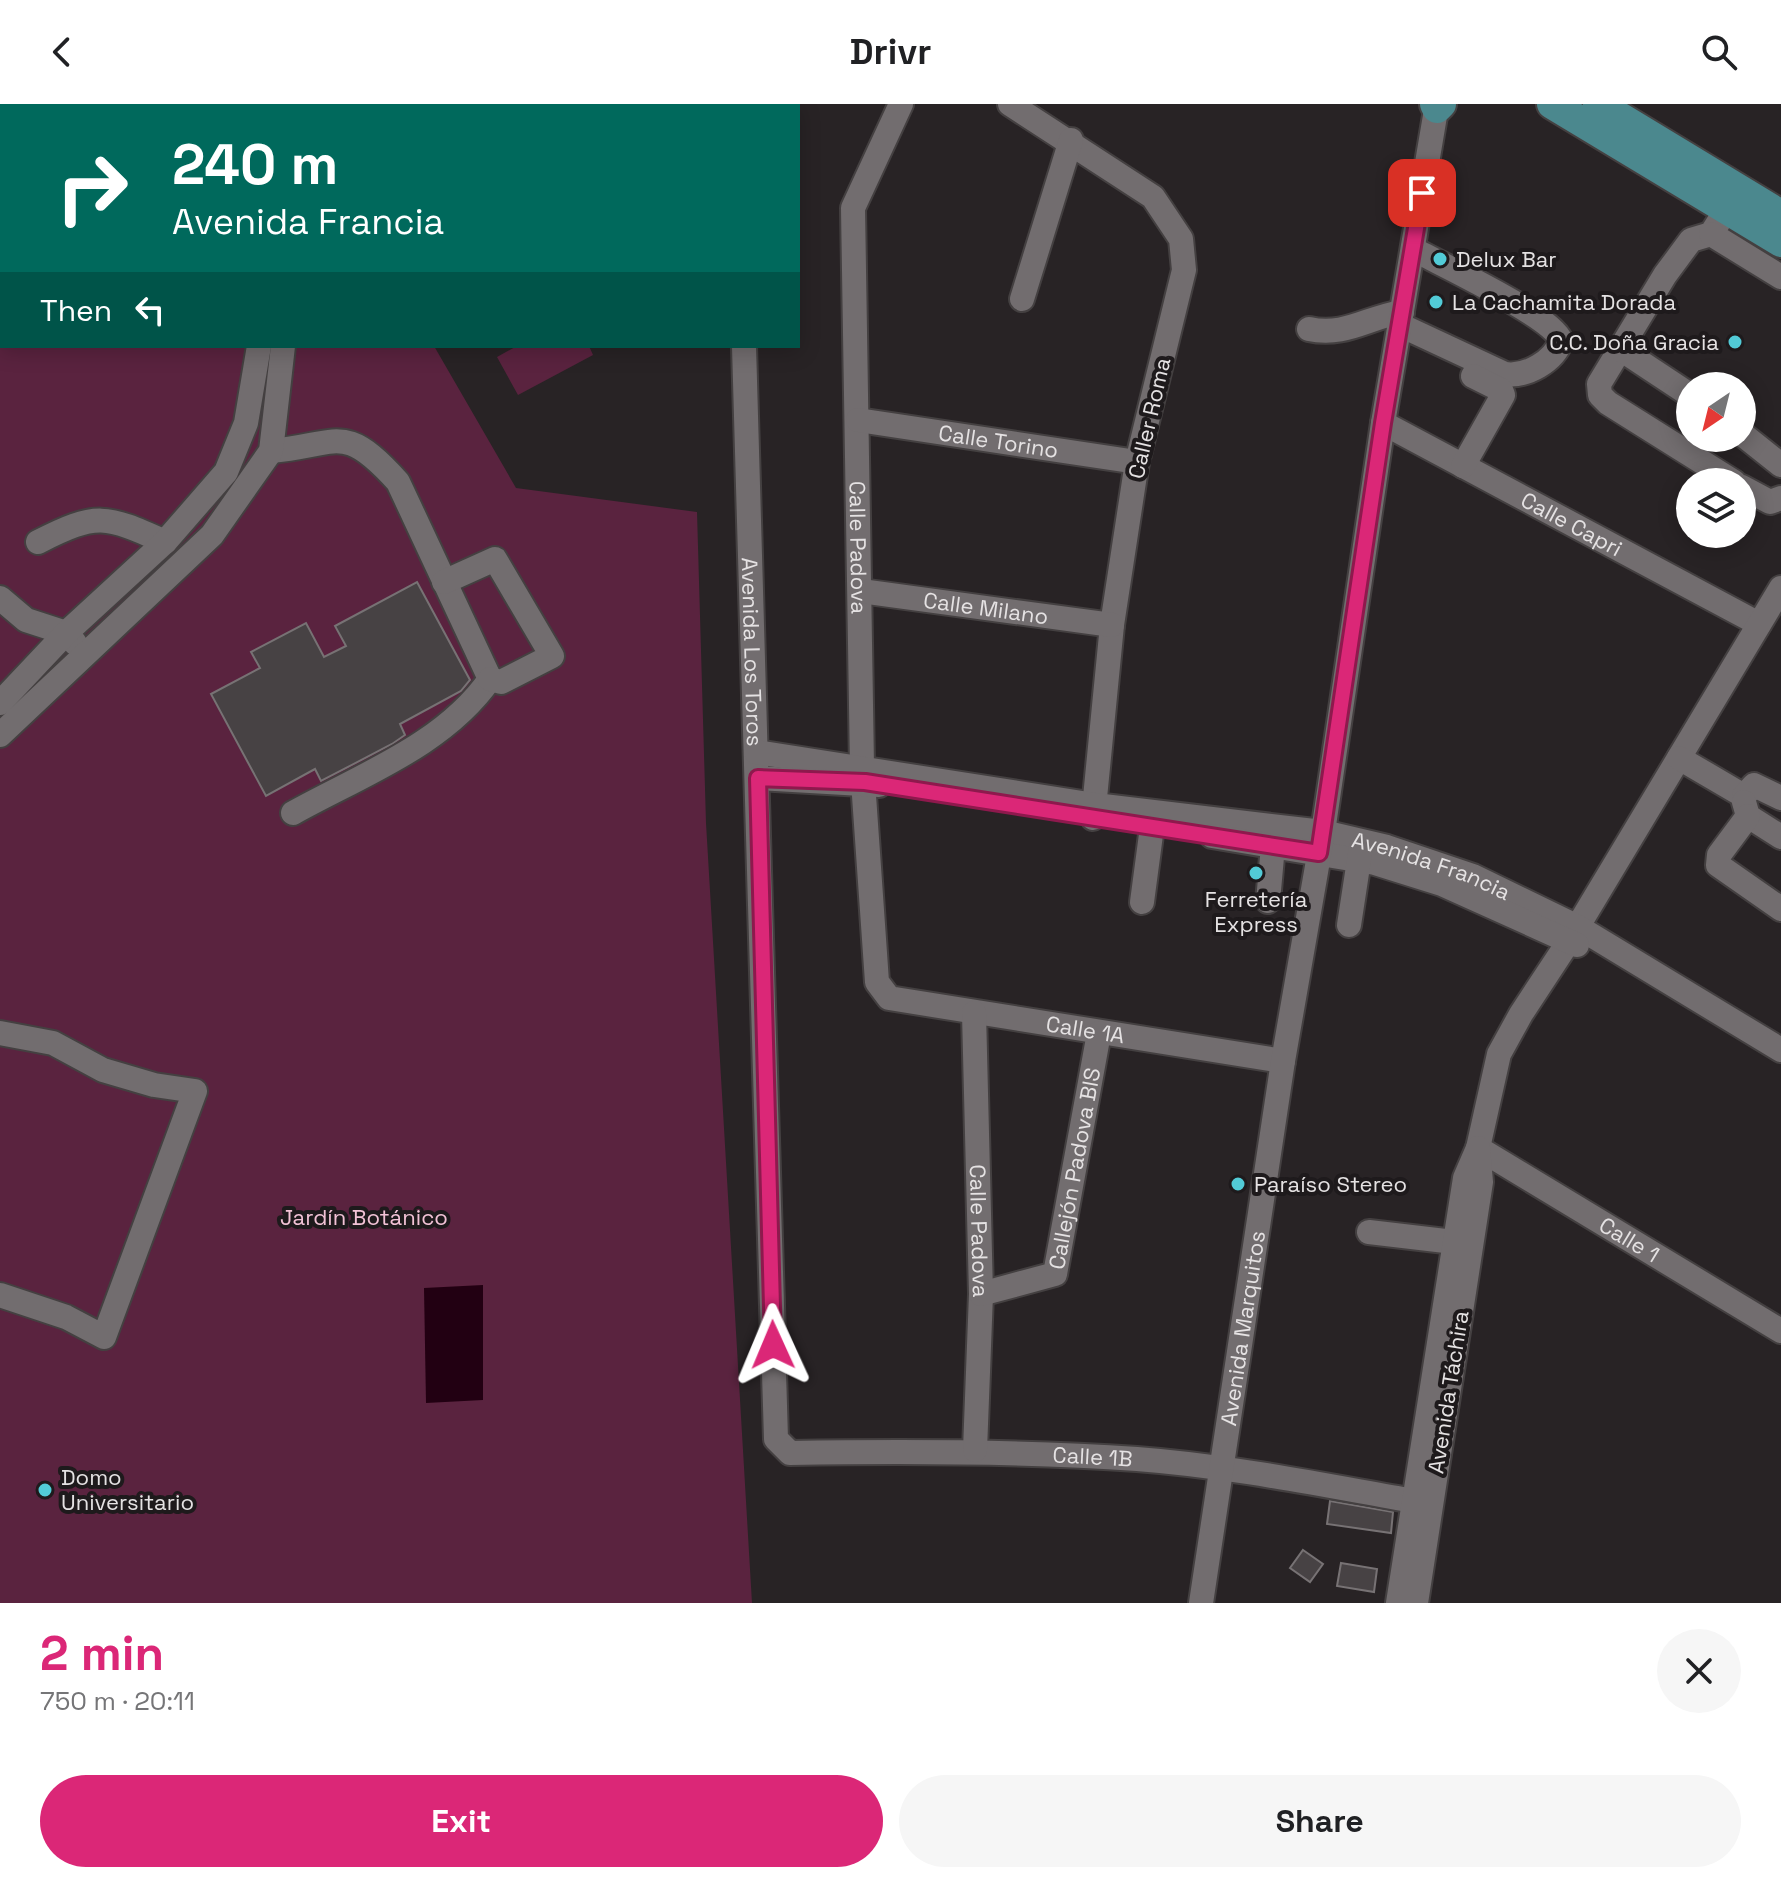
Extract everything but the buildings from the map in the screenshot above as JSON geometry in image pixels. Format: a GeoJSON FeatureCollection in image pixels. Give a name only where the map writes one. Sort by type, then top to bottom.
{"type":"FeatureCollection","features":[{"type":"Feature","properties":{"kind":"main road"},"geometry":{"type":"LineString","coordinates":[[1552,104],[1719,221],[1781,242]]}},
{"type":"Feature","properties":{"kind":"main road"},"geometry":{"type":"LineString","coordinates":[[1598,104],[1781,215]]}},
{"type":"Feature","properties":{"kind":"street","name":"Calle Padova"},"geometry":{"type":"LineString","coordinates":[[889,998],[877,982],[864,775],[853,208],[901,104]]}},
{"type":"Feature","properties":{"kind":"street","name":"Caller Roma"},"geometry":{"type":"LineString","coordinates":[[1010,104],[1071,140],[1153,197],[1181,239],[1184,270],[1137,462],[1112,625],[1094,812]]}},
{"type":"Feature","properties":{"kind":"street","name":"Avenida Marquitos"},"geometry":{"type":"LineString","coordinates":[[1201,1603],[1283,1061],[1321,842],[1383,423],[1437,105]]}},
{"type":"Feature","properties":{"kind":"street"},"geometry":{"type":"LineString","coordinates":[[1022,299],[1071,140]]}},
{"type":"Feature","properties":{"kind":"street"},"geometry":{"type":"LineString","coordinates":[[1712,468],[1600,395],[1599,384],[1665,275],[1691,240],[1719,221],[1781,277]]}},
{"type":"Feature","properties":{"kind":"street"},"geometry":{"type":"LineString","coordinates":[[1309,329],[1338,333],[1369,318],[1401,319],[1505,374],[1516,376],[1554,354],[1561,341],[1559,334],[1534,314],[1413,249]]}},
{"type":"Feature","properties":{"kind":"street"},"geometry":{"type":"LineString","coordinates":[[0,703],[66,633],[165,542],[226,472],[246,423],[259,348]]}},
{"type":"Feature","properties":{"kind":"street"},"geometry":{"type":"LineString","coordinates":[[0,735],[212,535],[271,451],[283,348]]}},
{"type":"Feature","properties":{"kind":"street","name":"Avenida Los Toros"},"geometry":{"type":"LineString","coordinates":[[744,348],[745,487],[758,778],[776,1439]]}},
{"type":"Feature","properties":{"kind":"street"},"geometry":{"type":"LineString","coordinates":[[1622,350],[1676,386]]}},
{"type":"Feature","properties":{"kind":"street"},"geometry":{"type":"LineString","coordinates":[[1463,466],[1503,395],[1501,390],[1467,373]]}},
{"type":"Feature","properties":{"kind":"street","name":"Calle Torino"},"geometry":{"type":"LineString","coordinates":[[858,420],[1137,462]]}},
{"type":"Feature","properties":{"kind":"street","name":"Calle Capri"},"geometry":{"type":"LineString","coordinates":[[1383,423],[1759,624]]}},
{"type":"Feature","properties":{"kind":"street"},"geometry":{"type":"LineString","coordinates":[[271,451],[341,438],[375,455],[398,482],[444,582],[490,679],[501,682],[552,656],[495,559],[444,582]]}},
{"type":"Feature","properties":{"kind":"street"},"geometry":{"type":"LineString","coordinates":[[1756,445],[1781,465]]}},
{"type":"Feature","properties":{"kind":"street"},"geometry":{"type":"LineString","coordinates":[[1756,494],[1770,502],[1781,498]]}},
{"type":"Feature","properties":{"kind":"street"},"geometry":{"type":"LineString","coordinates":[[38,542],[79,522],[103,519],[121,522],[165,542]]}},
{"type":"Feature","properties":{"kind":"street"},"geometry":{"type":"LineString","coordinates":[[1398,1603],[1454,1242],[1473,1180],[1499,1054],[1781,588]]}},
{"type":"Feature","properties":{"kind":"street","name":"Calle Milano"},"geometry":{"type":"LineString","coordinates":[[861,591],[1112,625]]}},
{"type":"Feature","properties":{"kind":"street"},"geometry":{"type":"LineString","coordinates":[[0,598],[26,620],[66,633],[86,653]]}},
{"type":"Feature","properties":{"kind":"street"},"geometry":{"type":"LineString","coordinates":[[26,620],[38,662],[55,680]]}},
{"type":"Feature","properties":{"kind":"street"},"geometry":{"type":"LineString","coordinates":[[293,813],[431,737],[466,710],[490,679]]}},
{"type":"Feature","properties":{"kind":"street","name":"Avenida Francia"},"geometry":{"type":"LineString","coordinates":[[756,752],[864,775],[1094,812],[1321,842],[1473,876],[1781,1050]]}},
{"type":"Feature","properties":{"kind":"street"},"geometry":{"type":"LineString","coordinates":[[1679,758],[1746,806],[1781,837]]}},
{"type":"Feature","properties":{"kind":"street","name":"Avenida Francia"},"geometry":{"type":"LineString","coordinates":[[758,778],[864,775]]}},
{"type":"Feature","properties":{"kind":"street"},"geometry":{"type":"LineString","coordinates":[[1781,798],[1754,785],[1719,855],[1718,865],[1781,909]]}},
{"type":"Feature","properties":{"kind":"street","name":"Avenida Francia"},"geometry":{"type":"LineString","coordinates":[[1094,812],[1152,827],[1273,846],[1321,842]]}},
{"type":"Feature","properties":{"kind":"street"},"geometry":{"type":"LineString","coordinates":[[1142,902],[1152,827]]}},
{"type":"Feature","properties":{"kind":"street"},"geometry":{"type":"LineString","coordinates":[[1268,901],[1273,846]]}},
{"type":"Feature","properties":{"kind":"street"},"geometry":{"type":"LineString","coordinates":[[1349,925],[1360,850]]}},
{"type":"Feature","properties":{"kind":"street","name":"Avenida Francia"},"geometry":{"type":"LineString","coordinates":[[1574,934],[1781,1064]]}},
{"type":"Feature","properties":{"kind":"street","name":"Calle 1A"},"geometry":{"type":"LineString","coordinates":[[889,998],[1283,1061]]}},
{"type":"Feature","properties":{"kind":"street","name":"Calle Padova"},"geometry":{"type":"LineString","coordinates":[[974,1013],[981,1294],[975,1450]]}},
{"type":"Feature","properties":{"kind":"street"},"geometry":{"type":"LineString","coordinates":[[0,1033],[53,1043],[103,1070],[154,1085],[195,1091],[104,1337],[66,1317],[0,1295]]}},
{"type":"Feature","properties":{"kind":"street","name":"Callejón Padova BIS"},"geometry":{"type":"LineString","coordinates":[[981,1294],[1055,1274],[1099,1033]]}},
{"type":"Feature","properties":{"kind":"street","name":"Calle 1"},"geometry":{"type":"LineString","coordinates":[[1478,1148],[1781,1331]]}},
{"type":"Feature","properties":{"kind":"street","name":"Avenida Táchira"},"geometry":{"type":"LineString","coordinates":[[1416,1603],[1473,1180]]}},
{"type":"Feature","properties":{"kind":"street"},"geometry":{"type":"LineString","coordinates":[[1369,1232],[1454,1242]]}},
{"type":"Feature","properties":{"kind":"street","name":"Calle 1B"},"geometry":{"type":"LineString","coordinates":[[776,1439],[790,1453],[975,1450],[1221,1468],[1414,1501]]}},
{"type":"Feature","properties":{"kind":"green space","name":"Jardín Botánico"},"geometry":{"type":"Polygon","coordinates":[[[0,348],[435,348],[516,488],[697,512],[706,823],[752,1603],[0,1603],[0,348]]]}},
{"type":"Feature","properties":{"kind":"green space"},"geometry":{"type":"Polygon","coordinates":[[[513,348],[590,348],[593,355],[518,395],[497,357],[513,348]]]}},
{"type":"Feature","properties":{"kind":"shaded area"},"geometry":{"type":"Polygon","coordinates":[[[483,1285],[483,1400],[426,1403],[424,1288],[483,1285]]]}},
{"type":"Feature","properties":{"kind":"place","name":"Delux Bar"},"geometry":{"type":"Point","coordinates":[1440,259]}},
{"type":"Feature","properties":{"kind":"place","name":"La Cachamita Dorada"},"geometry":{"type":"Point","coordinates":[1436,302]}},
{"type":"Feature","properties":{"kind":"place","name":"C.C. Doña Gracia"},"geometry":{"type":"Point","coordinates":[1735,342]}},
{"type":"Feature","properties":{"kind":"place","name":"Ferretería Express"},"geometry":{"type":"Point","coordinates":[1256,873]}},
{"type":"Feature","properties":{"kind":"place","name":"Paraíso Stereo"},"geometry":{"type":"Point","coordinates":[1238,1184]}},
{"type":"Feature","properties":{"kind":"place","name":"Domo Universitario"},"geometry":{"type":"Point","coordinates":[45,1490]}},
{"type":"Feature","properties":{"kind":"route"},"geometry":{"type":"LineString","coordinates":[[773,1345],[758,778],[865,782],[1319,853],[1383,423],[1422,193]]}}]}
